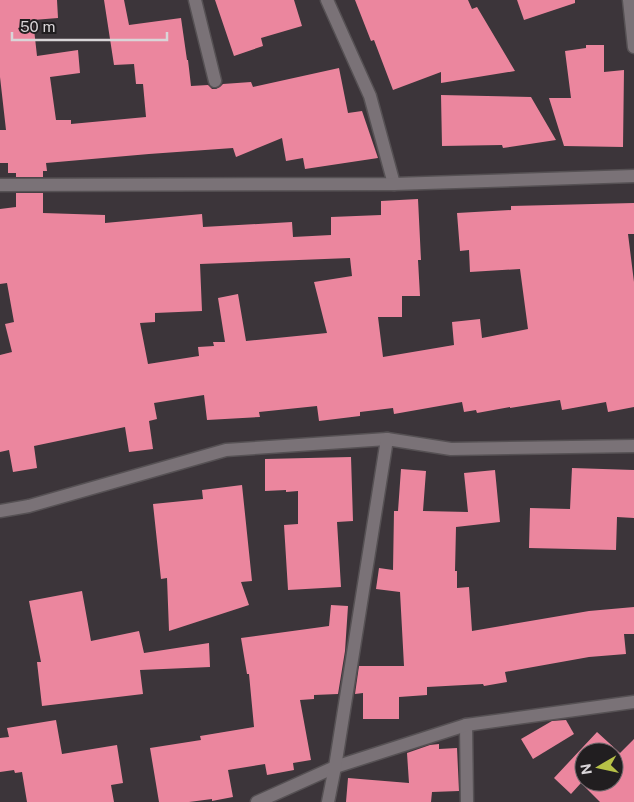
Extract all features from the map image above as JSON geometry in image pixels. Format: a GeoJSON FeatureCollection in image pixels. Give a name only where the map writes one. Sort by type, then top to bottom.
{"type":"FeatureCollection","features":[{"type":"Feature","properties":{"kind":"street"},"geometry":{"type":"LineString","coordinates":[[195,0],[215,82]]}},
{"type":"Feature","properties":{"kind":"street"},"geometry":{"type":"LineString","coordinates":[[326,0],[370,96],[394,184]]}},
{"type":"Feature","properties":{"kind":"street"},"geometry":{"type":"LineString","coordinates":[[629,0],[634,47]]}},
{"type":"Feature","properties":{"kind":"street"},"geometry":{"type":"LineString","coordinates":[[0,186],[394,184],[634,176]]}},
{"type":"Feature","properties":{"kind":"street"},"geometry":{"type":"LineString","coordinates":[[0,511],[30,506],[226,450],[387,438],[451,449],[634,446]]}},
{"type":"Feature","properties":{"kind":"street"},"geometry":{"type":"LineString","coordinates":[[328,802],[387,438]]}},
{"type":"Feature","properties":{"kind":"street"},"geometry":{"type":"LineString","coordinates":[[257,802],[335,766],[466,725],[634,702]]}},
{"type":"Feature","properties":{"kind":"street"},"geometry":{"type":"LineString","coordinates":[[466,725],[467,802]]}},
{"type":"Feature","properties":{"kind":"building"},"geometry":{"type":"Polygon","coordinates":[[[0,0],[57,0],[58,18],[33,20],[37,56],[78,50],[80,73],[50,77],[56,120],[71,120],[71,124],[146,117],[143,84],[136,84],[134,64],[114,65],[104,0],[124,0],[129,25],[181,18],[191,86],[208,85],[212,89],[216,89],[223,84],[251,82],[253,87],[339,68],[348,113],[362,111],[378,158],[305,169],[303,158],[286,161],[282,138],[236,157],[233,148],[46,163],[47,171],[43,171],[43,177],[16,177],[16,173],[8,173],[8,163],[0,163],[0,130],[6,130],[0,77],[0,0]]]}},
{"type":"Feature","properties":{"kind":"building"},"geometry":{"type":"Polygon","coordinates":[[[215,0],[294,0],[302,26],[261,38],[263,46],[234,56],[215,0]]]}},
{"type":"Feature","properties":{"kind":"building"},"geometry":{"type":"Polygon","coordinates":[[[355,0],[468,0],[472,9],[477,7],[515,71],[441,83],[441,72],[393,90],[374,40],[371,41],[355,0]]]}},
{"type":"Feature","properties":{"kind":"building"},"geometry":{"type":"Polygon","coordinates":[[[517,0],[575,0],[575,3],[524,20],[517,0]]]}},
{"type":"Feature","properties":{"kind":"building"},"geometry":{"type":"Polygon","coordinates":[[[586,45],[604,45],[604,72],[624,70],[623,147],[564,146],[549,98],[571,98],[565,51],[586,48],[586,45]]]}},
{"type":"Feature","properties":{"kind":"building"},"geometry":{"type":"Polygon","coordinates":[[[441,95],[531,97],[556,140],[503,148],[502,145],[442,146],[441,95]]]}},
{"type":"Feature","properties":{"kind":"building"},"geometry":{"type":"Polygon","coordinates":[[[16,193],[43,193],[43,213],[105,215],[105,223],[202,214],[203,227],[292,222],[293,237],[331,235],[331,217],[381,215],[381,201],[418,199],[421,260],[418,260],[420,296],[402,296],[402,317],[378,317],[383,357],[454,345],[452,322],[480,319],[482,338],[528,329],[520,269],[470,272],[469,250],[460,251],[457,213],[511,210],[511,206],[634,203],[634,234],[628,234],[634,282],[634,407],[608,412],[606,402],[562,410],[560,400],[477,413],[476,410],[464,412],[462,402],[394,414],[393,408],[360,412],[360,416],[319,421],[317,406],[259,412],[260,417],[207,420],[204,395],[154,403],[157,419],[149,421],[153,449],[129,452],[125,427],[34,446],[37,468],[13,472],[9,450],[0,452],[0,355],[12,352],[5,324],[14,322],[7,283],[0,284],[0,209],[16,207],[16,193]],[[350,258],[200,264],[202,311],[155,313],[155,322],[140,323],[148,364],[199,356],[198,347],[214,346],[213,342],[225,342],[218,298],[238,294],[246,341],[327,333],[314,282],[352,276],[350,258]]]}},
{"type":"Feature","properties":{"kind":"building"},"geometry":{"type":"Polygon","coordinates":[[[351,457],[353,521],[337,522],[341,587],[288,590],[284,525],[298,524],[298,491],[265,491],[265,459],[351,457]]]}},
{"type":"Feature","properties":{"kind":"building"},"geometry":{"type":"Polygon","coordinates":[[[572,468],[634,470],[634,518],[617,517],[616,550],[529,548],[530,508],[570,509],[572,468]]]}},
{"type":"Feature","properties":{"kind":"building"},"geometry":{"type":"Polygon","coordinates":[[[401,469],[426,471],[423,511],[468,512],[464,473],[495,470],[500,522],[456,527],[455,571],[457,571],[457,588],[469,587],[472,631],[589,611],[634,607],[634,634],[624,634],[626,654],[589,657],[505,672],[507,682],[484,686],[483,684],[427,687],[427,695],[399,697],[399,719],[363,719],[363,693],[355,694],[359,666],[404,666],[400,592],[376,589],[379,568],[393,570],[394,511],[398,511],[401,469]]]}},
{"type":"Feature","properties":{"kind":"building"},"geometry":{"type":"Polygon","coordinates":[[[242,485],[252,581],[241,582],[249,605],[169,631],[167,578],[161,579],[153,504],[203,499],[202,490],[242,485]]]}},
{"type":"Feature","properties":{"kind":"building"},"geometry":{"type":"Polygon","coordinates":[[[82,591],[91,641],[139,631],[144,653],[209,643],[210,667],[140,670],[143,694],[42,706],[37,662],[41,662],[29,601],[82,591]]]}},
{"type":"Feature","properties":{"kind":"building"},"geometry":{"type":"Polygon","coordinates":[[[331,605],[348,606],[345,651],[338,694],[314,695],[314,699],[300,700],[311,760],[293,763],[294,770],[267,775],[265,764],[228,770],[233,797],[212,801],[212,799],[189,802],[159,802],[150,748],[201,740],[200,736],[254,727],[249,674],[247,674],[241,638],[329,626],[331,605]]]}},
{"type":"Feature","properties":{"kind":"building"},"geometry":{"type":"Polygon","coordinates":[[[56,720],[62,754],[117,745],[123,783],[111,785],[114,802],[27,802],[22,772],[15,773],[14,770],[0,772],[0,738],[9,737],[7,728],[56,720]]]}},
{"type":"Feature","properties":{"kind":"building"},"geometry":{"type":"Polygon","coordinates":[[[566,720],[574,734],[533,759],[521,739],[552,721],[566,720]]]}},
{"type":"Feature","properties":{"kind":"building"},"geometry":{"type":"Polygon","coordinates":[[[597,732],[608,742],[588,742],[597,732]]]}},
{"type":"Feature","properties":{"kind":"building"},"geometry":{"type":"Polygon","coordinates":[[[634,739],[634,802],[600,802],[590,792],[624,792],[624,749],[634,739]]]}},
{"type":"Feature","properties":{"kind":"building"},"geometry":{"type":"Polygon","coordinates":[[[439,744],[439,749],[457,748],[459,791],[432,792],[431,802],[346,802],[348,778],[409,783],[407,753],[439,744]]]}},
{"type":"Feature","properties":{"kind":"building"},"geometry":{"type":"Polygon","coordinates":[[[574,757],[574,791],[571,794],[554,778],[574,757]]]}}]}
